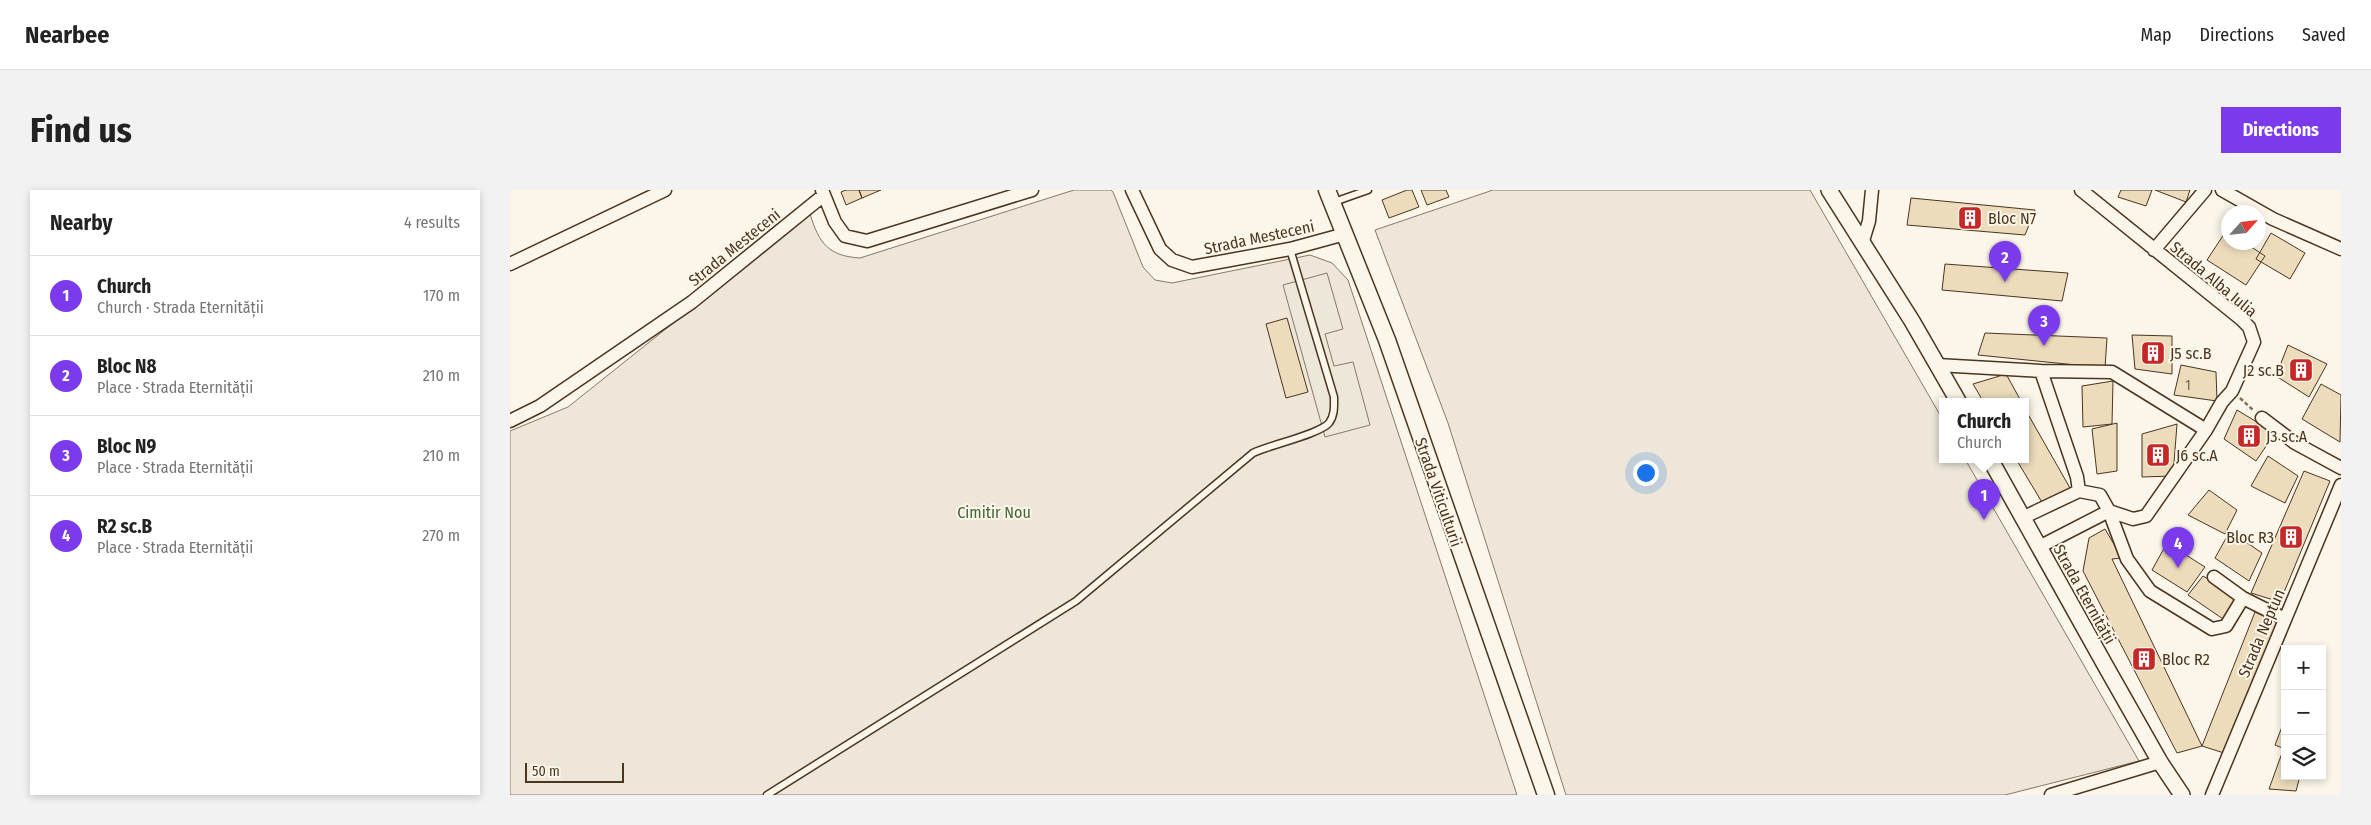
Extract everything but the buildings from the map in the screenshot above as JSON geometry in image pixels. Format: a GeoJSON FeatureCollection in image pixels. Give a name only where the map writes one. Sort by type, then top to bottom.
{"type":"FeatureCollection","features":[{"type":"Feature","properties":{"kind":"main road","name":"Strada Viticulturii"},"geometry":{"type":"LineString","coordinates":[[1330,196],[1387,340],[1546,795]]}},
{"type":"Feature","properties":{"kind":"street"},"geometry":{"type":"LineString","coordinates":[[510,264],[664,190]]}},
{"type":"Feature","properties":{"kind":"street","name":"Strada Mesteceni"},"geometry":{"type":"LineString","coordinates":[[510,421],[540,406],[692,302],[823,192],[835,222],[845,236],[867,241],[1017,192],[1032,190]]}},
{"type":"Feature","properties":{"kind":"street","name":"Strada Mesteceni"},"geometry":{"type":"LineString","coordinates":[[1132,190],[1160,249],[1172,260],[1192,267],[1290,249],[1345,234]]}},
{"type":"Feature","properties":{"kind":"street"},"geometry":{"type":"LineString","coordinates":[[1829,190],[1956,398]]}},
{"type":"Feature","properties":{"kind":"street"},"geometry":{"type":"LineString","coordinates":[[1862,244],[1869,221],[1872,190]]}},
{"type":"Feature","properties":{"kind":"street","name":"Strada Alba Iulia"},"geometry":{"type":"LineString","coordinates":[[2081,190],[2241,319],[2252,334],[2254,342],[2232,391]]}},
{"type":"Feature","properties":{"kind":"street","name":"Strada Alba Iulia"},"geometry":{"type":"LineString","coordinates":[[2154,250],[2205,190]]}},
{"type":"Feature","properties":{"kind":"street"},"geometry":{"type":"LineString","coordinates":[[2222,190],[2273,219],[2341,248]]}},
{"type":"Feature","properties":{"kind":"street"},"geometry":{"type":"LineString","coordinates":[[1937,365],[2041,371],[2112,372],[2120,375],[2206,430]]}},
{"type":"Feature","properties":{"kind":"street"},"geometry":{"type":"LineString","coordinates":[[2041,371],[2077,477],[2079,491]]}},
{"type":"Feature","properties":{"kind":"street"},"geometry":{"type":"LineString","coordinates":[[2039,547],[2109,511],[2133,519],[2146,516],[2206,430],[2222,402],[2232,391]]}},
{"type":"Feature","properties":{"kind":"street"},"geometry":{"type":"LineString","coordinates":[[2262,418],[2295,443],[2341,468]]}},
{"type":"Feature","properties":{"kind":"street","name":"Strada Eternității"},"geometry":{"type":"LineString","coordinates":[[1992,463],[2160,762],[2182,795]]}},
{"type":"Feature","properties":{"kind":"street","name":"Strada Neptun"},"geometry":{"type":"LineString","coordinates":[[2212,795],[2341,484]]}},
{"type":"Feature","properties":{"kind":"street"},"geometry":{"type":"LineString","coordinates":[[2022,518],[2079,491],[2100,495],[2109,511],[2127,559],[2150,591],[2212,629],[2226,626],[2243,598]]}},
{"type":"Feature","properties":{"kind":"street"},"geometry":{"type":"LineString","coordinates":[[2214,577],[2243,598],[2285,619]]}},
{"type":"Feature","properties":{"kind":"street"},"geometry":{"type":"LineString","coordinates":[[2051,795],[2077,792],[2160,762]]}},
{"type":"Feature","properties":{"kind":"lane"},"geometry":{"type":"LineString","coordinates":[[1330,196],[1368,190]]}},
{"type":"Feature","properties":{"kind":"lane"},"geometry":{"type":"LineString","coordinates":[[767,795],[1076,600],[1253,453],[1328,424],[1334,413],[1334,397],[1290,249]]}},
{"type":"Feature","properties":{"kind":"path"},"geometry":{"type":"LineString","coordinates":[[2232,391],[2262,418]]}},
{"type":"Feature","properties":{"kind":"green space","name":"Cimitir Nou"},"geometry":{"type":"Polygon","coordinates":[[[1074,190],[1111,190],[1113,192],[1143,267],[1155,280],[1172,283],[1310,255],[1332,263],[1348,280],[1517,795],[510,795],[510,431],[568,407],[810,214],[817,233],[826,246],[840,254],[860,258],[1074,190]]]}},
{"type":"Feature","properties":{"kind":"green space"},"geometry":{"type":"Polygon","coordinates":[[[1493,190],[1810,190],[1939,413],[1939,463],[1967,463],[2139,761],[2005,795],[1566,795],[1448,423],[1375,230],[1493,190]]]}},
{"type":"Feature","properties":{"kind":"shaded area"},"geometry":{"type":"Polygon","coordinates":[[[1327,273],[1343,329],[1325,334],[1334,366],[1353,362],[1370,425],[1325,437],[1283,285],[1327,273]]]}},
{"type":"Feature","properties":{"kind":"place","name":"Bloc N7"},"geometry":{"type":"Point","coordinates":[1970,218]}},
{"type":"Feature","properties":{"kind":"place","name":"Bloc N8"},"geometry":{"type":"Point","coordinates":[2005,282]}},
{"type":"Feature","properties":{"kind":"place","name":"Bloc N9"},"geometry":{"type":"Point","coordinates":[2044,346]}},
{"type":"Feature","properties":{"kind":"place","name":"J5 sc.B"},"geometry":{"type":"Point","coordinates":[2153,353]}},
{"type":"Feature","properties":{"kind":"place","name":"J2 sc.B"},"geometry":{"type":"Point","coordinates":[2301,370]}},
{"type":"Feature","properties":{"kind":"place","name":"J3 sc.A"},"geometry":{"type":"Point","coordinates":[2249,436]}},
{"type":"Feature","properties":{"kind":"place","name":"J6 sc.A"},"geometry":{"type":"Point","coordinates":[2158,455]}},
{"type":"Feature","properties":{"kind":"place","name":"Church"},"geometry":{"type":"Point","coordinates":[1984,520]}},
{"type":"Feature","properties":{"kind":"place","name":"Bloc R3"},"geometry":{"type":"Point","coordinates":[2291,537]}},
{"type":"Feature","properties":{"kind":"place","name":"R2 sc.B"},"geometry":{"type":"Point","coordinates":[2178,568]}},
{"type":"Feature","properties":{"kind":"place","name":"Bloc R2"},"geometry":{"type":"Point","coordinates":[2144,659]}}]}
